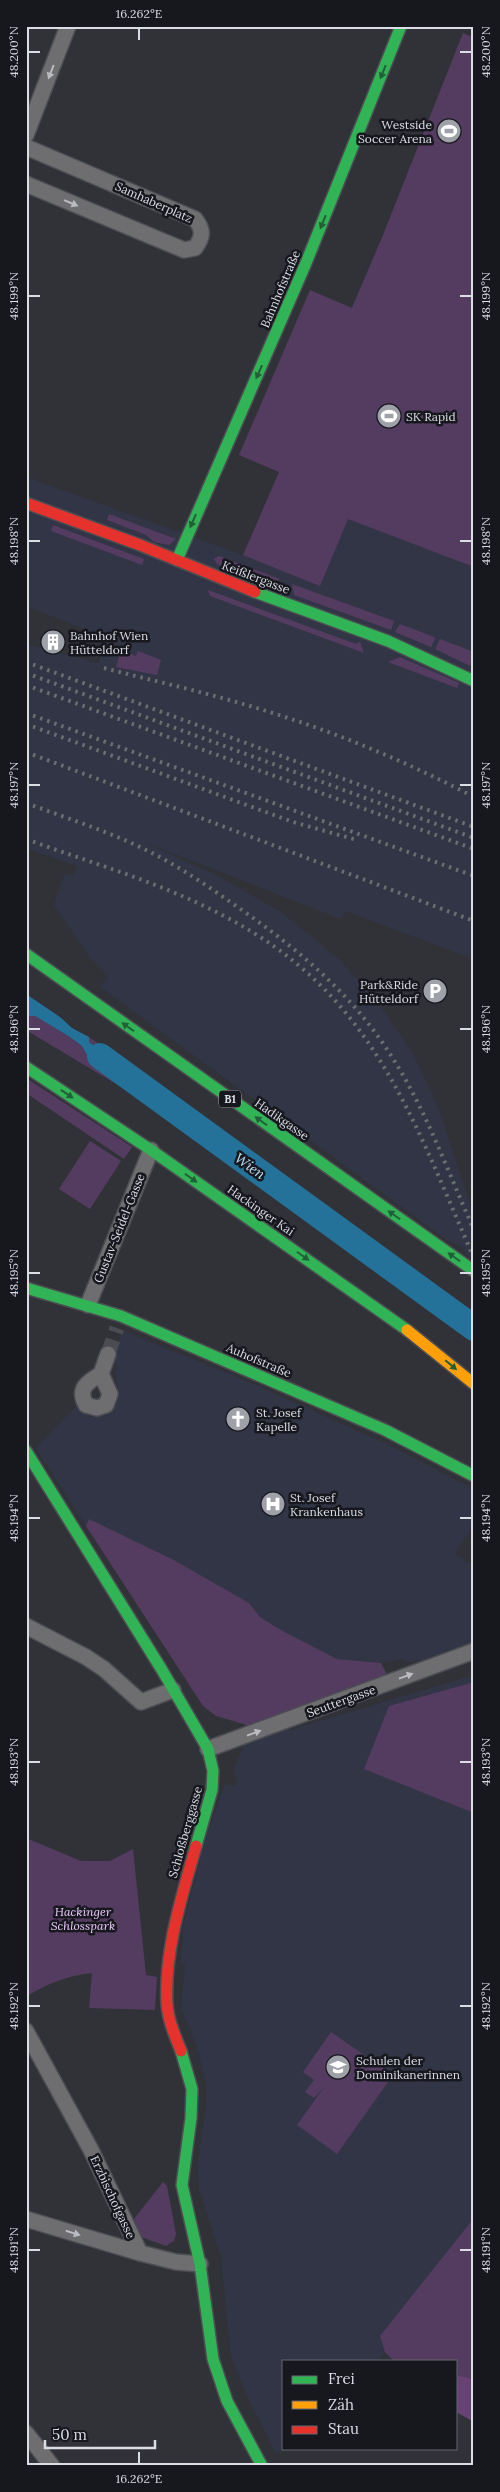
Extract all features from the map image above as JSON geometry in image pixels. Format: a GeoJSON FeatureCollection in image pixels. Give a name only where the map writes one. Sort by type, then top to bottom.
{"type":"FeatureCollection","features":[{"type":"Feature","properties":{"kind":"street"},"geometry":{"type":"LineString","coordinates":[[26,135],[68,26]]}},
{"type":"Feature","properties":{"kind":"street","name":"Bahnhofstraße"},"geometry":{"type":"LineString","coordinates":[[177,560],[306,263],[401,26]]}},
{"type":"Feature","properties":{"kind":"street","name":"Samhaberplatz"},"geometry":{"type":"LineString","coordinates":[[26,147],[195,219],[202,227],[202,239],[195,248],[184,250],[26,184]]}},
{"type":"Feature","properties":{"kind":"street","name":"Keißlergasse"},"geometry":{"type":"LineString","coordinates":[[26,503],[388,641],[474,681]]}},
{"type":"Feature","properties":{"kind":"street","name":"Hadikgasse"},"geometry":{"type":"LineString","coordinates":[[26,954],[474,1271]]}},
{"type":"Feature","properties":{"kind":"street","name":"Hackinger Kai"},"geometry":{"type":"LineString","coordinates":[[26,1067],[151,1150],[400,1324],[474,1384]]}},
{"type":"Feature","properties":{"kind":"street","name":"Gustav-Seidel-Gasse"},"geometry":{"type":"LineString","coordinates":[[88,1305],[151,1150]]}},
{"type":"Feature","properties":{"kind":"street","name":"Auhofstraße"},"geometry":{"type":"LineString","coordinates":[[26,1288],[88,1305],[119,1322],[385,1430],[474,1476]]}},
{"type":"Feature","properties":{"kind":"street"},"geometry":{"type":"LineString","coordinates":[[101,1374],[108,1354]]}},
{"type":"Feature","properties":{"kind":"street","name":"Schloßberggasse"},"geometry":{"type":"LineString","coordinates":[[26,1451],[208,1749],[213,1771],[212,1790],[181,1898],[167,1984],[168,2016],[189,2074],[192,2089],[191,2118],[185,2150],[182,2185],[200,2264]]}},
{"type":"Feature","properties":{"kind":"street"},"geometry":{"type":"LineString","coordinates":[[26,1626],[86,1656],[104,1669],[141,1702],[173,1690]]}},
{"type":"Feature","properties":{"kind":"street","name":"Seuttergasse"},"geometry":{"type":"LineString","coordinates":[[208,1749],[474,1652]]}},
{"type":"Feature","properties":{"kind":"street","name":"Erzbischofgasse"},"geometry":{"type":"LineString","coordinates":[[26,2031],[91,2150],[140,2253],[176,2262],[200,2264]]}},
{"type":"Feature","properties":{"kind":"street"},"geometry":{"type":"LineString","coordinates":[[26,2219],[140,2253]]}},
{"type":"Feature","properties":{"kind":"street"},"geometry":{"type":"LineString","coordinates":[[200,2264],[213,2359],[219,2382],[262,2466]]}},
{"type":"Feature","properties":{"kind":"street"},"geometry":{"type":"LineString","coordinates":[[26,2433],[52,2466]]}},
{"type":"Feature","properties":{"kind":"shaded area"},"geometry":{"type":"Polygon","coordinates":[[[463,33],[474,38],[474,959],[345,911],[341,919],[139,840],[216,875],[281,912],[339,959],[377,1001],[412,1052],[439,1109],[474,1217],[474,1260],[467,1255],[463,1248],[447,1240],[100,987],[109,976],[89,956],[54,905],[65,873],[74,876],[77,866],[26,848],[26,644],[98,663],[106,641],[82,633],[84,629],[26,606],[26,477],[243,555],[383,235],[463,33]]]}},
{"type":"Feature","properties":{"kind":"shaded area","name":"St. Josef Krankenhaus"},"geometry":{"type":"Polygon","coordinates":[[[122,1330],[251,1383],[393,1447],[474,1489],[474,1524],[455,1554],[474,1566],[474,1641],[469,1645],[445,1652],[445,1654],[433,1659],[407,1662],[400,1659],[381,1663],[337,1659],[281,1630],[260,1617],[249,1603],[174,1560],[89,1519],[86,1526],[36,1448],[76,1406],[90,1417],[102,1416],[113,1410],[119,1398],[116,1372],[118,1365],[111,1362],[122,1330]]]}},
{"type":"Feature","properties":{"kind":"shaded area","name":"Schulen der Dominikanerinnen"},"geometry":{"type":"Polygon","coordinates":[[[474,1675],[474,2343],[398,2360],[393,2360],[385,2352],[379,2360],[282,2360],[282,2450],[276,2453],[249,2400],[231,2356],[221,2257],[199,2189],[198,2162],[206,2108],[206,2083],[198,2050],[181,2008],[185,1964],[181,1963],[183,1927],[204,1842],[225,1784],[234,1787],[238,1778],[233,1772],[245,1741],[252,1744],[257,1735],[287,1725],[290,1730],[474,1675]]]}},
{"type":"Feature","properties":{"kind":"shaded area"},"geometry":{"type":"Polygon","coordinates":[[[458,2375],[474,2379],[474,2422],[458,2413],[458,2375]]]}},
{"type":"Feature","properties":{"kind":"green space","name":"SK Rapid"},"geometry":{"type":"Polygon","coordinates":[[[463,33],[474,38],[474,567],[348,519],[320,586],[243,555],[279,472],[239,455],[310,290],[352,308],[463,33]]]}},
{"type":"Feature","properties":{"kind":"green space"},"geometry":{"type":"Polygon","coordinates":[[[109,514],[176,539],[169,545],[154,542],[146,535],[107,520],[109,514]]]}},
{"type":"Feature","properties":{"kind":"green space"},"geometry":{"type":"Polygon","coordinates":[[[53,525],[144,559],[142,565],[51,531],[53,525]]]}},
{"type":"Feature","properties":{"kind":"green space"},"geometry":{"type":"Polygon","coordinates":[[[219,556],[280,579],[271,586],[217,564],[214,559],[219,556]]]}},
{"type":"Feature","properties":{"kind":"green space"},"geometry":{"type":"Polygon","coordinates":[[[292,584],[394,621],[391,630],[294,595],[292,584]]]}},
{"type":"Feature","properties":{"kind":"green space"},"geometry":{"type":"Polygon","coordinates":[[[208,590],[356,644],[360,642],[364,653],[210,596],[208,590]]]}},
{"type":"Feature","properties":{"kind":"green space"},"geometry":{"type":"Polygon","coordinates":[[[400,624],[434,637],[435,639],[431,647],[395,632],[400,624]]]}},
{"type":"Feature","properties":{"kind":"green space"},"geometry":{"type":"Polygon","coordinates":[[[440,639],[474,652],[470,666],[435,649],[440,639]]]}},
{"type":"Feature","properties":{"kind":"green space"},"geometry":{"type":"Polygon","coordinates":[[[121,650],[136,656],[138,651],[161,660],[157,675],[116,667],[121,650]]]}},
{"type":"Feature","properties":{"kind":"green space"},"geometry":{"type":"Polygon","coordinates":[[[400,657],[459,683],[457,688],[388,662],[400,657]]]}},
{"type":"Feature","properties":{"kind":"green space"},"geometry":{"type":"Polygon","coordinates":[[[26,1016],[35,1016],[82,1046],[87,1055],[114,1075],[116,1084],[26,1030],[26,1016]]]}},
{"type":"Feature","properties":{"kind":"green space"},"geometry":{"type":"Polygon","coordinates":[[[89,1037],[129,1066],[121,1066],[89,1042],[89,1037]]]}},
{"type":"Feature","properties":{"kind":"green space"},"geometry":{"type":"Polygon","coordinates":[[[26,1078],[132,1147],[124,1159],[29,1095],[26,1098],[26,1078]]]}},
{"type":"Feature","properties":{"kind":"green space"},"geometry":{"type":"Polygon","coordinates":[[[90,1141],[121,1161],[90,1209],[59,1189],[90,1141]]]}},
{"type":"Feature","properties":{"kind":"green space"},"geometry":{"type":"Polygon","coordinates":[[[89,1519],[174,1560],[249,1603],[260,1617],[281,1630],[337,1659],[381,1663],[388,1677],[250,1726],[216,1716],[203,1706],[86,1526],[89,1519]]]}},
{"type":"Feature","properties":{"kind":"green space"},"geometry":{"type":"Polygon","coordinates":[[[474,1682],[474,1813],[364,1769],[389,1706],[474,1682]]]}},
{"type":"Feature","properties":{"kind":"green space","name":"Hackinger Schlosspark"},"geometry":{"type":"Polygon","coordinates":[[[26,1838],[81,1861],[110,1861],[133,1849],[146,1975],[157,1977],[155,2010],[89,2008],[92,1973],[58,1981],[26,1997],[26,1838]]]}},
{"type":"Feature","properties":{"kind":"green space"},"geometry":{"type":"Polygon","coordinates":[[[331,2032],[393,2075],[337,2154],[297,2125],[324,2087],[314,2098],[305,2092],[314,2080],[303,2072],[331,2032]]]}},
{"type":"Feature","properties":{"kind":"green space"},"geometry":{"type":"Polygon","coordinates":[[[163,2182],[167,2186],[176,2234],[174,2241],[166,2246],[141,2237],[134,2219],[163,2182]]]}},
{"type":"Feature","properties":{"kind":"green space"},"geometry":{"type":"Polygon","coordinates":[[[474,2218],[474,2379],[458,2375],[458,2360],[393,2360],[385,2352],[380,2336],[474,2218]]]}},
{"type":"Feature","properties":{"kind":"water"},"geometry":{"type":"Polygon","coordinates":[[[26,994],[60,1017],[72,1028],[89,1037],[89,1042],[121,1066],[133,1068],[134,1070],[124,1086],[116,1084],[114,1075],[87,1055],[82,1046],[70,1037],[35,1016],[26,1016],[26,994]]]}},
{"type":"Feature","properties":{"kind":"waterway","name":"Wien"},"geometry":{"type":"LineString","coordinates":[[100,1056],[474,1328]]}},
{"type":"Feature","properties":{"kind":"tunnel"},"geometry":{"type":"LineString","coordinates":[[108,1354],[117,1328]]}},
{"type":"Feature","properties":{"kind":"railway"},"geometry":{"type":"LineString","coordinates":[[26,662],[474,827]]}},
{"type":"Feature","properties":{"kind":"railway"},"geometry":{"type":"LineString","coordinates":[[104,668],[226,699],[319,729],[398,760],[474,797]]}},
{"type":"Feature","properties":{"kind":"railway"},"geometry":{"type":"LineString","coordinates":[[26,673],[474,838]]}},
{"type":"Feature","properties":{"kind":"railway"},"geometry":{"type":"LineString","coordinates":[[26,685],[474,849]]}},
{"type":"Feature","properties":{"kind":"railway"},"geometry":{"type":"LineString","coordinates":[[26,713],[474,876]]}},
{"type":"Feature","properties":{"kind":"railway"},"geometry":{"type":"LineString","coordinates":[[26,724],[293,822],[357,840]]}},
{"type":"Feature","properties":{"kind":"railway"},"geometry":{"type":"LineString","coordinates":[[26,752],[474,921]]}},
{"type":"Feature","properties":{"kind":"railway"},"geometry":{"type":"LineString","coordinates":[[26,803],[117,837],[170,863],[261,924],[303,957],[342,993],[377,1034],[416,1098],[474,1230]]}},
{"type":"Feature","properties":{"kind":"railway"},"geometry":{"type":"LineString","coordinates":[[26,839],[173,892],[220,914],[272,945],[315,980],[350,1018],[380,1060],[406,1106],[429,1154],[474,1258]]}},
{"type":"Feature","properties":{"kind":"traffic: fast"},"geometry":{"type":"LineString","coordinates":[[177,560],[306,263],[401,26]]}},
{"type":"Feature","properties":{"kind":"traffic: fast"},"geometry":{"type":"LineString","coordinates":[[255,592],[388,641],[474,681]]}},
{"type":"Feature","properties":{"kind":"traffic: fast"},"geometry":{"type":"LineString","coordinates":[[26,954],[474,1271]]}},
{"type":"Feature","properties":{"kind":"traffic: fast"},"geometry":{"type":"LineString","coordinates":[[26,1067],[151,1150],[407,1330]]}},
{"type":"Feature","properties":{"kind":"traffic: fast"},"geometry":{"type":"LineString","coordinates":[[26,1288],[121,1316],[385,1430],[474,1476]]}},
{"type":"Feature","properties":{"kind":"traffic: fast"},"geometry":{"type":"LineString","coordinates":[[26,1451],[162,1670],[208,1749],[213,1771],[212,1790],[196,1846]]}},
{"type":"Feature","properties":{"kind":"traffic: fast"},"geometry":{"type":"LineString","coordinates":[[181,2051],[192,2089],[191,2118],[182,2185],[200,2264],[213,2359],[227,2401],[262,2466]]}},
{"type":"Feature","properties":{"kind":"traffic: slow"},"geometry":{"type":"LineString","coordinates":[[407,1330],[474,1384]]}},
{"type":"Feature","properties":{"kind":"traffic: jam"},"geometry":{"type":"LineString","coordinates":[[26,503],[140,545],[255,592]]}},
{"type":"Feature","properties":{"kind":"traffic: jam"},"geometry":{"type":"LineString","coordinates":[[181,2051],[172,2028],[167,2004],[168,1964],[175,1924],[196,1846]]}},
{"type":"Feature","properties":{"kind":"place","name":"Westside Soccer Arena"},"geometry":{"type":"Point","coordinates":[449,131]}},
{"type":"Feature","properties":{"kind":"place","name":"SK Rapid"},"geometry":{"type":"Point","coordinates":[389,416]}},
{"type":"Feature","properties":{"kind":"place","name":"Bahnhof Wien Hütteldorf"},"geometry":{"type":"Point","coordinates":[53,642]}},
{"type":"Feature","properties":{"kind":"place","name":"Park&Ride Hütteldorf"},"geometry":{"type":"Point","coordinates":[435,991]}},
{"type":"Feature","properties":{"kind":"place","name":"St. Josef Kapelle"},"geometry":{"type":"Point","coordinates":[238,1419]}},
{"type":"Feature","properties":{"kind":"place","name":"St. Josef Krankenhaus"},"geometry":{"type":"Point","coordinates":[273,1504]}},
{"type":"Feature","properties":{"kind":"place","name":"Schulen der Dominikanerinnen"},"geometry":{"type":"Point","coordinates":[338,2067]}}]}
